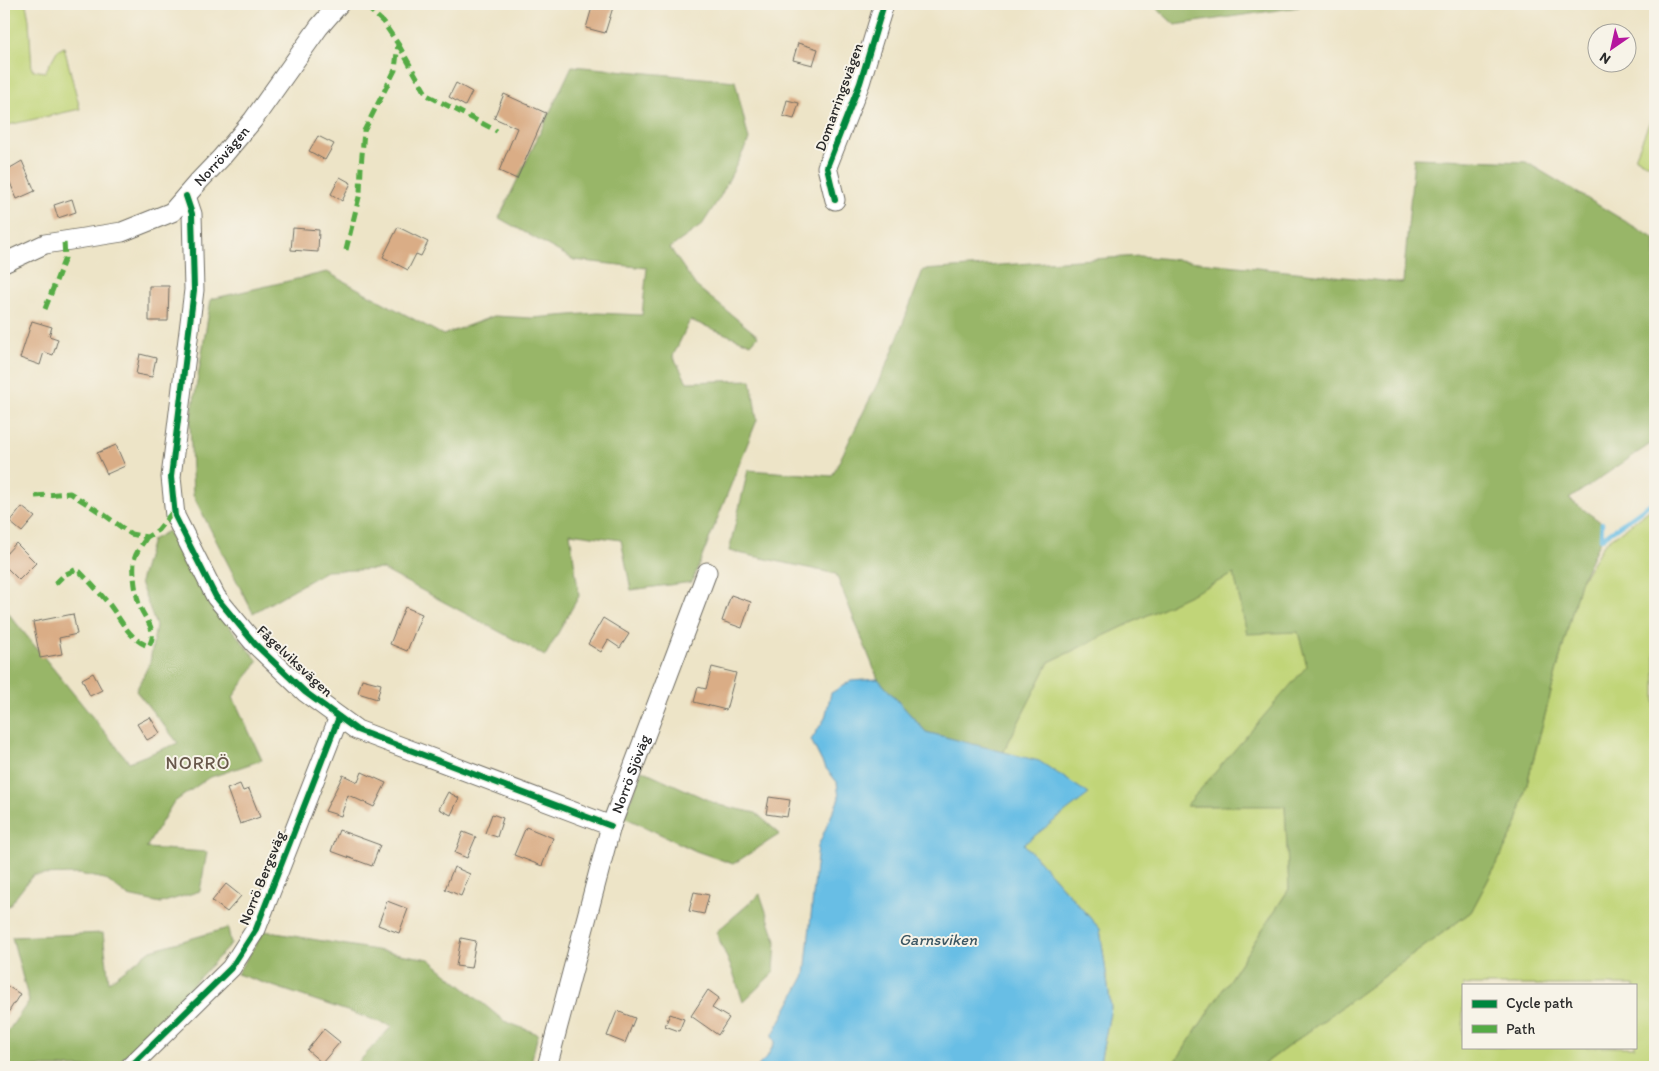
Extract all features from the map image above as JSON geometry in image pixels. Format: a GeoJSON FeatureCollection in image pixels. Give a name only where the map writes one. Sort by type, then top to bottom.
{"type":"FeatureCollection","features":[{"type":"Feature","properties":{"kind":"street","name":"Norrövägen"},"geometry":{"type":"LineString","coordinates":[[4,263],[44,244],[122,232],[172,212],[198,181],[221,158],[252,120],[319,27],[339,4]]}},
{"type":"Feature","properties":{"kind":"street","name":"Domarringsvägen"},"geometry":{"type":"LineString","coordinates":[[835,200],[827,167],[860,83],[884,4]]}},
{"type":"Feature","properties":{"kind":"street","name":"Fågelviksvägen"},"geometry":{"type":"LineString","coordinates":[[186,196],[192,214],[194,290],[172,477],[175,516],[216,597],[255,644],[305,692],[357,730],[611,826]]}},
{"type":"Feature","properties":{"kind":"street","name":"Norrö Sjöväg"},"geometry":{"type":"LineString","coordinates":[[547,1067],[611,826],[707,572]]}},
{"type":"Feature","properties":{"kind":"street","name":"Norrö Bergsväg"},"geometry":{"type":"LineString","coordinates":[[130,1067],[232,968],[256,929],[339,717]]}},
{"type":"Feature","properties":{"kind":"green space"},"geometry":{"type":"Polygon","coordinates":[[[4,4],[26,4],[29,20],[32,70],[45,72],[57,51],[64,47],[80,109],[4,126],[4,4]]]}},
{"type":"Feature","properties":{"kind":"green space"},"geometry":{"type":"Polygon","coordinates":[[[1152,4],[1301,4],[1299,7],[1175,25],[1152,4]]]}},
{"type":"Feature","properties":{"kind":"green space"},"geometry":{"type":"Polygon","coordinates":[[[572,66],[735,81],[749,140],[720,197],[702,225],[670,248],[696,286],[758,336],[751,344],[690,320],[673,356],[687,382],[751,380],[757,420],[692,582],[631,590],[621,540],[570,533],[579,596],[545,656],[382,569],[326,571],[253,613],[193,495],[190,424],[211,299],[327,272],[443,335],[494,316],[532,318],[597,313],[642,315],[647,268],[574,260],[499,218],[572,66]]]}},
{"type":"Feature","properties":{"kind":"green space"},"geometry":{"type":"Polygon","coordinates":[[[1655,108],[1655,167],[1635,158],[1655,108]]]}},
{"type":"Feature","properties":{"kind":"green space"},"geometry":{"type":"Polygon","coordinates":[[[1414,158],[1526,162],[1655,239],[1655,441],[1569,499],[1602,523],[1601,539],[1580,582],[1515,829],[1471,912],[1260,1067],[1172,1067],[1289,889],[1285,806],[1186,806],[1307,666],[1298,632],[1247,634],[1234,574],[1049,662],[1003,753],[926,732],[878,679],[836,574],[729,551],[748,470],[832,476],[890,358],[923,270],[1140,256],[1403,283],[1414,158]]]}},
{"type":"Feature","properties":{"kind":"green space"},"geometry":{"type":"Polygon","coordinates":[[[1655,506],[1655,1067],[1260,1067],[1471,912],[1515,829],[1580,582],[1604,544],[1655,506]]]}},
{"type":"Feature","properties":{"kind":"green space"},"geometry":{"type":"Polygon","coordinates":[[[168,531],[207,599],[258,661],[233,697],[262,760],[208,778],[173,803],[146,848],[207,852],[200,891],[161,903],[128,896],[105,879],[79,874],[33,875],[9,906],[4,906],[4,608],[129,762],[178,743],[136,691],[150,662],[156,626],[140,582],[152,540],[168,531]]]}},
{"type":"Feature","properties":{"kind":"green space"},"geometry":{"type":"Polygon","coordinates":[[[1235,573],[1298,632],[1308,666],[1187,806],[1285,805],[1289,889],[1172,1067],[1099,1067],[1111,1008],[1100,929],[1024,844],[1003,753],[1049,662],[1235,573]]]}},
{"type":"Feature","properties":{"kind":"green space"},"geometry":{"type":"Polygon","coordinates":[[[642,770],[719,805],[756,813],[780,834],[733,864],[696,851],[624,817],[642,770]]]}},
{"type":"Feature","properties":{"kind":"green space"},"geometry":{"type":"Polygon","coordinates":[[[760,894],[776,941],[774,972],[743,1002],[716,932],[760,894]]]}},
{"type":"Feature","properties":{"kind":"green space"},"geometry":{"type":"Polygon","coordinates":[[[228,928],[231,944],[115,1067],[4,1067],[4,1037],[29,1001],[12,937],[103,933],[109,982],[151,950],[228,928]]]}},
{"type":"Feature","properties":{"kind":"green space"},"geometry":{"type":"Polygon","coordinates":[[[264,931],[429,959],[504,1021],[538,1034],[530,1067],[354,1067],[392,1026],[237,974],[264,931]]]}},
{"type":"Feature","properties":{"kind":"water","name":"Garnsviken"},"geometry":{"type":"Polygon","coordinates":[[[878,679],[926,732],[1039,761],[1089,794],[1024,844],[1100,929],[1111,1008],[1099,1067],[757,1067],[767,1057],[775,1042],[772,1036],[805,975],[818,846],[839,798],[837,782],[824,766],[811,740],[825,718],[831,693],[851,681],[878,679]]]}},
{"type":"Feature","properties":{"kind":"building"},"geometry":{"type":"Polygon","coordinates":[[[593,4],[614,4],[605,33],[586,28],[593,4]]]}},
{"type":"Feature","properties":{"kind":"building"},"geometry":{"type":"Polygon","coordinates":[[[798,43],[818,49],[813,65],[793,60],[798,43]]]}},
{"type":"Feature","properties":{"kind":"building"},"geometry":{"type":"Polygon","coordinates":[[[456,83],[472,92],[465,106],[449,97],[456,83]]]}},
{"type":"Feature","properties":{"kind":"building"},"geometry":{"type":"Polygon","coordinates":[[[504,94],[546,113],[517,179],[499,171],[517,128],[494,118],[504,94]]]}},
{"type":"Feature","properties":{"kind":"building"},"geometry":{"type":"Polygon","coordinates":[[[787,100],[799,103],[794,119],[783,116],[787,100]]]}},
{"type":"Feature","properties":{"kind":"building"},"geometry":{"type":"Polygon","coordinates":[[[318,136],[334,144],[325,160],[309,151],[318,136]]]}},
{"type":"Feature","properties":{"kind":"building"},"geometry":{"type":"Polygon","coordinates":[[[22,161],[35,191],[17,199],[5,171],[22,161]]]}},
{"type":"Feature","properties":{"kind":"building"},"geometry":{"type":"Polygon","coordinates":[[[340,177],[351,183],[342,201],[331,194],[340,177]]]}},
{"type":"Feature","properties":{"kind":"building"},"geometry":{"type":"Polygon","coordinates":[[[72,199],[76,212],[58,218],[54,205],[72,199]]]}},
{"type":"Feature","properties":{"kind":"building"},"geometry":{"type":"Polygon","coordinates":[[[398,227],[428,242],[421,256],[416,254],[408,270],[383,257],[398,227]]]}},
{"type":"Feature","properties":{"kind":"building"},"geometry":{"type":"Polygon","coordinates":[[[293,228],[319,230],[318,252],[291,250],[293,228]]]}},
{"type":"Feature","properties":{"kind":"building"},"geometry":{"type":"Polygon","coordinates":[[[149,286],[169,286],[168,321],[149,321],[149,286]]]}},
{"type":"Feature","properties":{"kind":"building"},"geometry":{"type":"Polygon","coordinates":[[[32,321],[52,327],[49,336],[58,339],[53,355],[44,352],[40,365],[20,358],[32,321]]]}},
{"type":"Feature","properties":{"kind":"building"},"geometry":{"type":"Polygon","coordinates":[[[140,354],[156,358],[152,377],[136,374],[140,354]]]}},
{"type":"Feature","properties":{"kind":"building"},"geometry":{"type":"Polygon","coordinates":[[[116,445],[125,466],[107,474],[97,453],[116,445]]]}},
{"type":"Feature","properties":{"kind":"building"},"geometry":{"type":"Polygon","coordinates":[[[22,507],[35,517],[22,532],[10,522],[22,507]]]}},
{"type":"Feature","properties":{"kind":"building"},"geometry":{"type":"Polygon","coordinates":[[[16,543],[36,563],[19,580],[4,565],[4,556],[16,543]]]}},
{"type":"Feature","properties":{"kind":"building"},"geometry":{"type":"Polygon","coordinates":[[[731,595],[751,602],[742,628],[722,621],[731,595]]]}},
{"type":"Feature","properties":{"kind":"building"},"geometry":{"type":"Polygon","coordinates":[[[405,607],[422,614],[407,651],[390,644],[405,607]]]}},
{"type":"Feature","properties":{"kind":"building"},"geometry":{"type":"Polygon","coordinates":[[[73,614],[77,634],[59,638],[62,654],[40,658],[33,622],[73,614]]]}},
{"type":"Feature","properties":{"kind":"building"},"geometry":{"type":"Polygon","coordinates":[[[603,618],[629,634],[620,648],[608,640],[601,652],[588,644],[603,618]]]}},
{"type":"Feature","properties":{"kind":"building"},"geometry":{"type":"Polygon","coordinates":[[[712,667],[736,673],[726,710],[694,702],[698,687],[706,689],[712,667]]]}},
{"type":"Feature","properties":{"kind":"building"},"geometry":{"type":"Polygon","coordinates":[[[93,673],[102,690],[90,696],[82,679],[93,673]]]}},
{"type":"Feature","properties":{"kind":"building"},"geometry":{"type":"Polygon","coordinates":[[[362,679],[381,684],[377,699],[358,693],[362,679]]]}},
{"type":"Feature","properties":{"kind":"building"},"geometry":{"type":"Polygon","coordinates":[[[150,717],[160,733],[147,740],[137,724],[150,717]]]}},
{"type":"Feature","properties":{"kind":"building"},"geometry":{"type":"Polygon","coordinates":[[[362,772],[386,783],[374,807],[348,795],[341,816],[325,811],[343,775],[358,782],[362,772]]]}},
{"type":"Feature","properties":{"kind":"building"},"geometry":{"type":"Polygon","coordinates":[[[240,784],[243,791],[249,789],[260,817],[240,824],[227,789],[240,784]]]}},
{"type":"Feature","properties":{"kind":"building"},"geometry":{"type":"Polygon","coordinates":[[[448,792],[459,798],[451,815],[439,809],[448,792]]]}},
{"type":"Feature","properties":{"kind":"building"},"geometry":{"type":"Polygon","coordinates":[[[769,797],[790,800],[787,817],[766,814],[769,797]]]}},
{"type":"Feature","properties":{"kind":"building"},"geometry":{"type":"Polygon","coordinates":[[[492,814],[503,818],[497,837],[485,833],[492,814]]]}},
{"type":"Feature","properties":{"kind":"building"},"geometry":{"type":"Polygon","coordinates":[[[526,827],[553,838],[542,866],[514,855],[526,827]]]}},
{"type":"Feature","properties":{"kind":"building"},"geometry":{"type":"Polygon","coordinates":[[[339,830],[380,845],[372,866],[331,851],[339,830]]]}},
{"type":"Feature","properties":{"kind":"building"},"geometry":{"type":"Polygon","coordinates":[[[463,832],[476,837],[467,858],[455,853],[463,832]]]}},
{"type":"Feature","properties":{"kind":"building"},"geometry":{"type":"Polygon","coordinates":[[[454,867],[470,874],[461,896],[445,889],[454,867]]]}},
{"type":"Feature","properties":{"kind":"building"},"geometry":{"type":"Polygon","coordinates":[[[226,884],[241,896],[227,912],[212,901],[226,884]]]}},
{"type":"Feature","properties":{"kind":"building"},"geometry":{"type":"Polygon","coordinates":[[[694,892],[709,895],[704,914],[689,911],[694,892]]]}},
{"type":"Feature","properties":{"kind":"building"},"geometry":{"type":"Polygon","coordinates":[[[387,901],[408,909],[399,933],[378,925],[387,901]]]}},
{"type":"Feature","properties":{"kind":"building"},"geometry":{"type":"Polygon","coordinates":[[[461,938],[476,941],[471,968],[456,966],[461,938]]]}},
{"type":"Feature","properties":{"kind":"building"},"geometry":{"type":"Polygon","coordinates":[[[4,984],[20,994],[4,1019],[4,984]]]}},
{"type":"Feature","properties":{"kind":"building"},"geometry":{"type":"Polygon","coordinates":[[[708,990],[719,998],[712,1008],[729,1018],[718,1035],[691,1016],[708,990]]]}},
{"type":"Feature","properties":{"kind":"building"},"geometry":{"type":"Polygon","coordinates":[[[617,1011],[635,1018],[625,1043],[607,1036],[617,1011]]]}},
{"type":"Feature","properties":{"kind":"building"},"geometry":{"type":"Polygon","coordinates":[[[670,1014],[684,1019],[679,1031],[665,1026],[670,1014]]]}},
{"type":"Feature","properties":{"kind":"building"},"geometry":{"type":"Polygon","coordinates":[[[324,1029],[340,1042],[322,1063],[307,1050],[324,1029]]]}},
{"type":"Feature","properties":{"kind":"waterway"},"geometry":{"type":"LineString","coordinates":[[1602,523],[1601,539],[1655,500]]}},
{"type":"Feature","properties":{"kind":"marked path"},"geometry":{"type":"LineString","coordinates":[[346,250],[360,193],[364,131],[395,70],[398,44],[383,22],[364,4]]}},
{"type":"Feature","properties":{"kind":"marked path"},"geometry":{"type":"LineString","coordinates":[[398,44],[427,95],[497,131]]}},
{"type":"Feature","properties":{"kind":"marked path"},"geometry":{"type":"LineString","coordinates":[[45,309],[65,258],[64,241]]}},
{"type":"Feature","properties":{"kind":"marked path"},"geometry":{"type":"LineString","coordinates":[[35,496],[70,493],[131,534],[147,537],[158,530],[174,510]]}},
{"type":"Feature","properties":{"kind":"marked path"},"geometry":{"type":"LineString","coordinates":[[55,584],[64,575],[77,569],[109,604],[131,634],[149,646],[152,640],[152,629],[139,604],[135,588],[134,571],[136,555],[147,537]]}},
{"type":"Feature","properties":{"kind":"cycle path"},"geometry":{"type":"LineString","coordinates":[[835,200],[827,167],[860,83],[884,4]]}},
{"type":"Feature","properties":{"kind":"cycle path"},"geometry":{"type":"LineString","coordinates":[[186,196],[192,214],[194,290],[171,477],[175,516],[216,597],[255,644],[305,692],[357,730],[611,826]]}},
{"type":"Feature","properties":{"kind":"cycle path"},"geometry":{"type":"LineString","coordinates":[[130,1067],[231,968],[256,929],[339,717]]}},
{"type":"Feature","properties":{"kind":"district","name":"NORRÖ"},"geometry":{"type":"Point","coordinates":[198,763]}}]}
